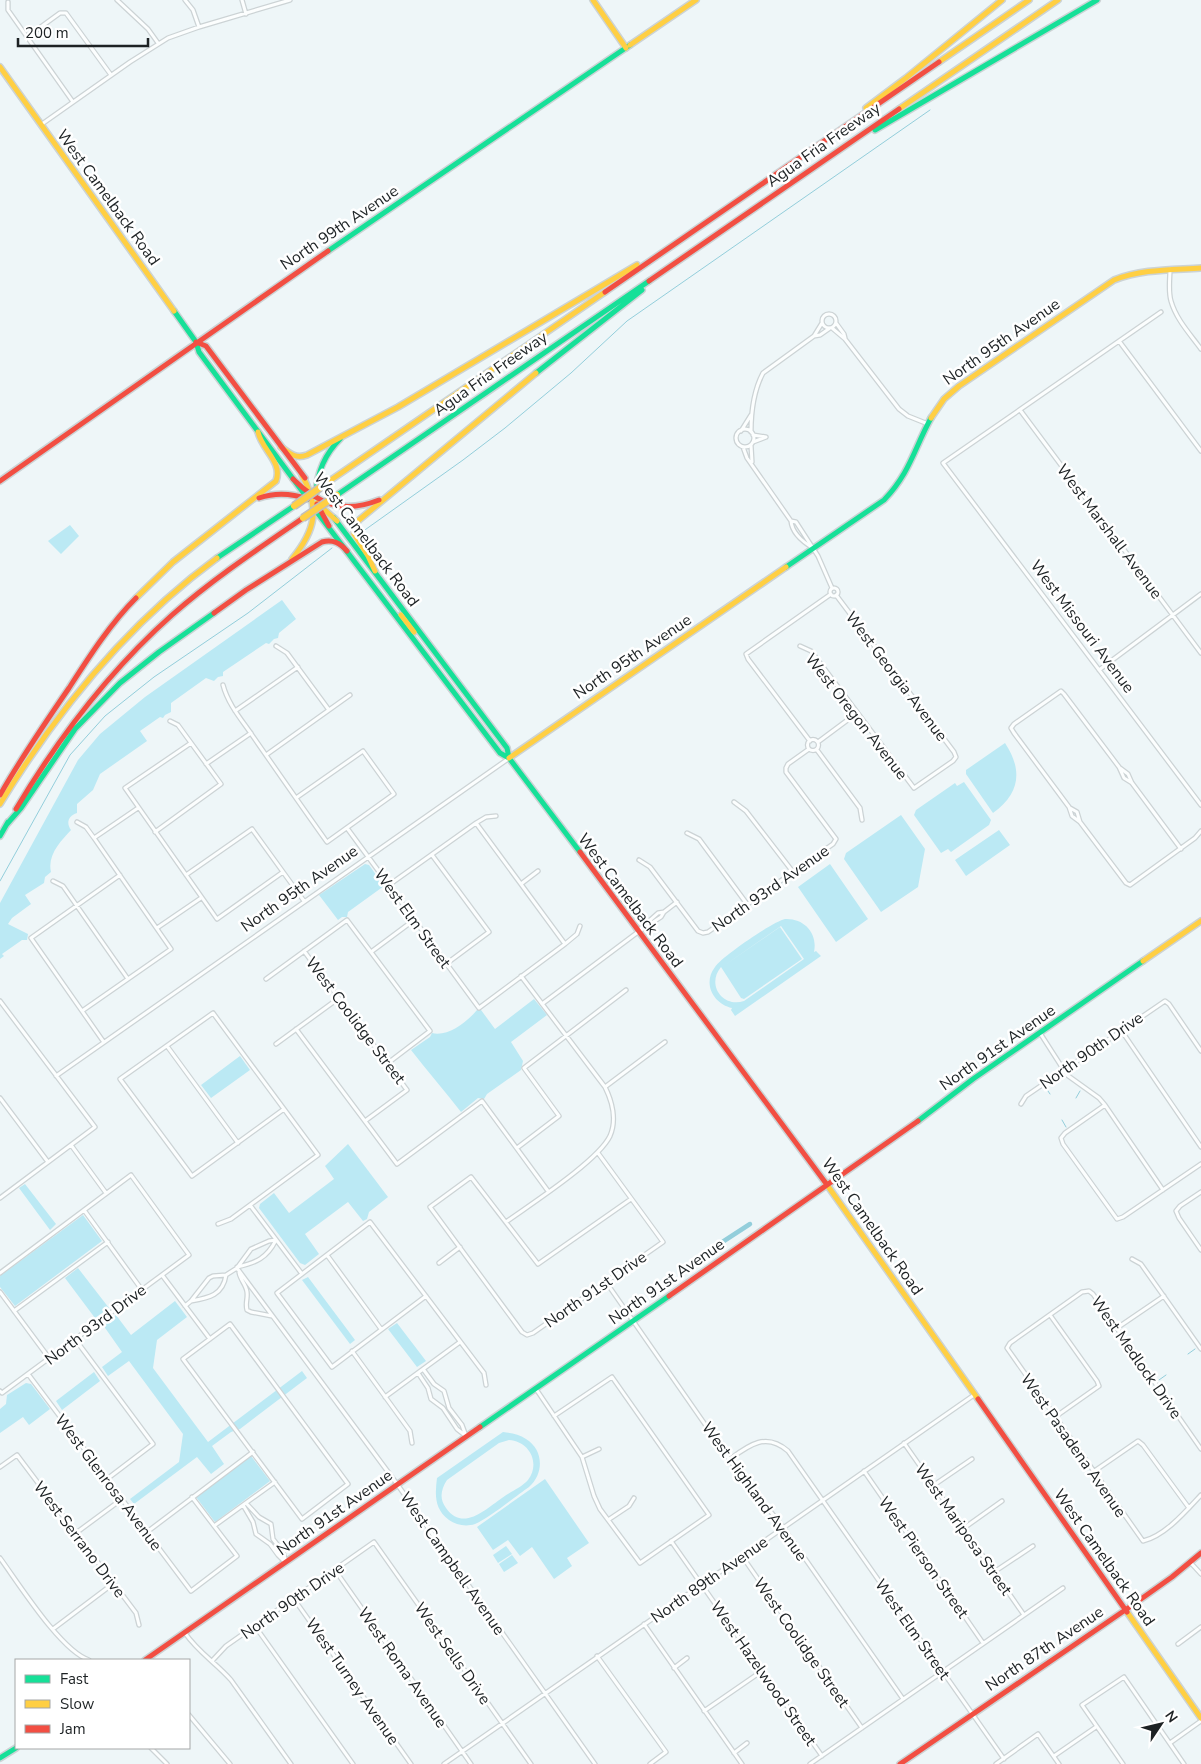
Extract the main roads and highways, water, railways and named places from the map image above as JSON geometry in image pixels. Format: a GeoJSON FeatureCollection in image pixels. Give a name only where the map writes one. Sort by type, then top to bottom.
{"type":"FeatureCollection","features":[{"type":"Feature","properties":{"kind":"main road"},"geometry":{"type":"LineString","coordinates":[[593,0],[626,48]]}},
{"type":"Feature","properties":{"kind":"main road","name":"North 99th Avenue"},"geometry":{"type":"LineString","coordinates":[[0,480],[196,342],[696,0]]}},
{"type":"Feature","properties":{"kind":"main road"},"geometry":{"type":"LineString","coordinates":[[837,132],[1002,0]]}},
{"type":"Feature","properties":{"kind":"main road","name":"Agua Fria Freeway"},"geometry":{"type":"LineString","coordinates":[[0,804],[19,772],[70,699],[126,637],[159,605],[193,577],[237,544],[1030,0]]}},
{"type":"Feature","properties":{"kind":"main road","name":"Agua Fria Freeway"},"geometry":{"type":"LineString","coordinates":[[0,836],[42,765],[71,724],[97,692],[153,632],[200,591],[303,518],[1058,0]]}},
{"type":"Feature","properties":{"kind":"main road"},"geometry":{"type":"LineString","coordinates":[[847,145],[932,98],[1097,0]]}},
{"type":"Feature","properties":{"kind":"main road","name":"West Camelback Road"},"geometry":{"type":"LineString","coordinates":[[0,67],[196,342],[199,352],[293,480],[337,521],[375,571],[507,748],[509,758],[828,1185],[1201,1720]]}},
{"type":"Feature","properties":{"kind":"main road"},"geometry":{"type":"LineString","coordinates":[[281,447],[293,456],[304,457],[411,399],[628,270],[663,252]]}},
{"type":"Feature","properties":{"kind":"main road"},"geometry":{"type":"LineString","coordinates":[[375,571],[355,539],[354,527],[359,520],[535,374],[672,266]]}},
{"type":"Feature","properties":{"kind":"main road","name":"North 95th Avenue"},"geometry":{"type":"LineString","coordinates":[[509,758],[890,494],[900,484],[910,467],[928,424],[940,404],[958,386],[1121,276],[1136,272],[1170,268],[1201,268]]}},
{"type":"Feature","properties":{"kind":"main road","name":"West Camelback Road"},"geometry":{"type":"LineString","coordinates":[[196,342],[206,346],[302,475],[329,526],[347,551],[500,754],[509,758]]}},
{"type":"Feature","properties":{"kind":"main road"},"geometry":{"type":"LineString","coordinates":[[0,795],[16,767],[80,671],[112,626],[133,601],[173,562],[274,484],[280,472],[276,462],[261,443],[258,432]]}},
{"type":"Feature","properties":{"kind":"main road"},"geometry":{"type":"LineString","coordinates":[[290,562],[302,549],[309,536],[314,516],[318,473],[322,461],[330,448],[345,435]]}},
{"type":"Feature","properties":{"kind":"main road"},"geometry":{"type":"LineString","coordinates":[[253,501],[267,495],[280,494],[294,495],[339,506],[358,507],[369,504],[390,493]]}},
{"type":"Feature","properties":{"kind":"main road"},"geometry":{"type":"LineString","coordinates":[[7,824],[21,808],[75,729],[109,693],[159,652],[246,590],[327,540],[338,542],[347,551]]}},
{"type":"Feature","properties":{"kind":"main road"},"geometry":{"type":"LineString","coordinates":[[386,602],[400,614],[423,644],[433,649],[433,657],[446,676],[451,688]]}},
{"type":"Feature","properties":{"kind":"main road","name":"North 91st Avenue"},"geometry":{"type":"LineString","coordinates":[[146,1659],[828,1185],[1040,1033],[1201,921]]}},
{"type":"Feature","properties":{"kind":"main road","name":"North 87th Avenue"},"geometry":{"type":"LineString","coordinates":[[900,1764],[1125,1610],[1201,1553]]}},
{"type":"Feature","properties":{"kind":"main road"},"geometry":{"type":"LineString","coordinates":[[0,1758],[15,1749]]}},
{"type":"Feature","properties":{"kind":"waterway"},"geometry":{"type":"LineString","coordinates":[[362,532],[505,428],[571,373],[627,321],[930,110]]}},
{"type":"Feature","properties":{"kind":"waterway"},"geometry":{"type":"LineString","coordinates":[[0,881],[70,755],[105,716],[154,677],[248,613],[332,548]]}},
{"type":"Feature","properties":{"kind":"waterway"},"geometry":{"type":"LineString","coordinates":[[1046,1088],[1050,1094]]}},
{"type":"Feature","properties":{"kind":"waterway"},"geometry":{"type":"LineString","coordinates":[[1076,1098],[1080,1091]]}},
{"type":"Feature","properties":{"kind":"waterway"},"geometry":{"type":"LineString","coordinates":[[1062,1120],[1066,1127]]}},
{"type":"Feature","properties":{"kind":"waterway"},"geometry":{"type":"LineString","coordinates":[[707,1252],[750,1224]]}},
{"type":"Feature","properties":{"kind":"waterway"},"geometry":{"type":"LineString","coordinates":[[1188,1354],[1195,1349]]}},
{"type":"Feature","properties":{"kind":"waterway"},"geometry":{"type":"LineString","coordinates":[[1159,1380],[1166,1375]]}}]}
